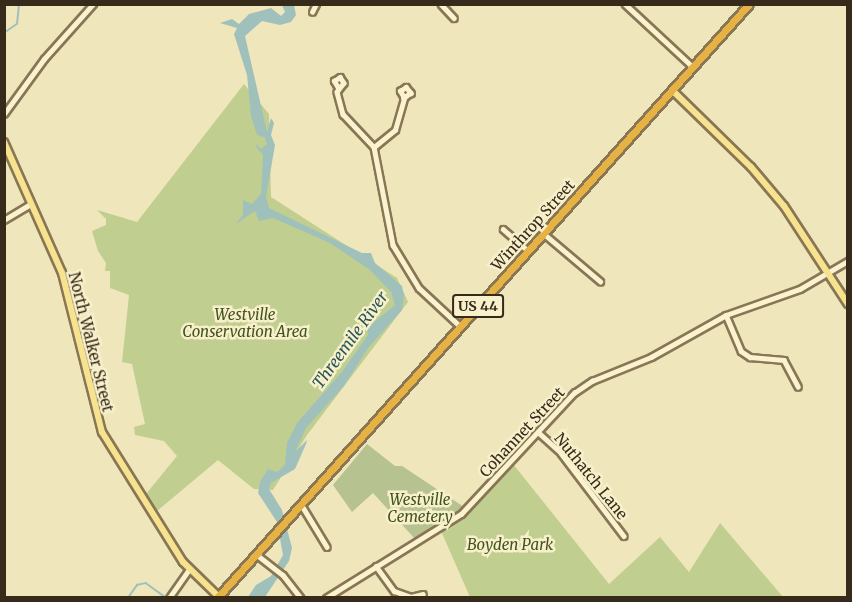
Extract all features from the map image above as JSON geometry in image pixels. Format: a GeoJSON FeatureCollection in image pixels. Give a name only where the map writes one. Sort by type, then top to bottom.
{"type":"FeatureCollection","features":[{"type":"Feature","properties":{"kind":"highway","name":"Winthrop Street"},"geometry":{"type":"LineString","coordinates":[[217,597],[749,4]]}},
{"type":"Feature","properties":{"kind":"main road"},"geometry":{"type":"LineString","coordinates":[[672,90],[751,167],[798,224],[848,303]]}},
{"type":"Feature","properties":{"kind":"main road","name":"North Walker Street"},"geometry":{"type":"LineString","coordinates":[[4,142],[64,280],[102,432],[189,569],[217,597]]}},
{"type":"Feature","properties":{"kind":"street"},"geometry":{"type":"LineString","coordinates":[[4,114],[44,59],[93,4]]}},
{"type":"Feature","properties":{"kind":"street"},"geometry":{"type":"LineString","coordinates":[[312,12],[316,4]]}},
{"type":"Feature","properties":{"kind":"street"},"geometry":{"type":"LineString","coordinates":[[441,4],[454,18]]}},
{"type":"Feature","properties":{"kind":"street"},"geometry":{"type":"LineString","coordinates":[[625,4],[693,67]]}},
{"type":"Feature","properties":{"kind":"street"},"geometry":{"type":"LineString","coordinates":[[338,88],[344,114],[375,147],[393,245],[416,285],[460,326]]}},
{"type":"Feature","properties":{"kind":"street"},"geometry":{"type":"LineString","coordinates":[[375,147],[395,130],[404,98]]}},
{"type":"Feature","properties":{"kind":"street"},"geometry":{"type":"LineString","coordinates":[[4,220],[30,204]]}},
{"type":"Feature","properties":{"kind":"street"},"geometry":{"type":"LineString","coordinates":[[502,229],[528,251]]}},
{"type":"Feature","properties":{"kind":"street"},"geometry":{"type":"LineString","coordinates":[[543,233],[600,281]]}},
{"type":"Feature","properties":{"kind":"street","name":"Cohannet Street"},"geometry":{"type":"LineString","coordinates":[[326,597],[461,514],[574,393],[592,381],[651,357],[726,315],[800,289],[848,261]]}},
{"type":"Feature","properties":{"kind":"street"},"geometry":{"type":"LineString","coordinates":[[726,315],[741,351],[750,357],[784,360],[798,386]]}},
{"type":"Feature","properties":{"kind":"street","name":"Nuthatch Lane"},"geometry":{"type":"LineString","coordinates":[[538,432],[561,453],[624,536]]}},
{"type":"Feature","properties":{"kind":"street"},"geometry":{"type":"LineString","coordinates":[[301,504],[327,547]]}},
{"type":"Feature","properties":{"kind":"street"},"geometry":{"type":"LineString","coordinates":[[256,554],[282,574],[301,597]]}},
{"type":"Feature","properties":{"kind":"street"},"geometry":{"type":"LineString","coordinates":[[376,566],[394,591],[411,597],[423,594]]}},
{"type":"Feature","properties":{"kind":"street"},"geometry":{"type":"LineString","coordinates":[[169,597],[189,569]]}},
{"type":"Feature","properties":{"kind":"green space","name":"Westville Conservation Area"},"geometry":{"type":"Polygon","coordinates":[[[244,84],[269,114],[271,197],[397,278],[408,302],[307,435],[273,490],[254,489],[218,460],[157,511],[146,494],[177,456],[164,441],[135,435],[134,427],[145,424],[132,364],[122,362],[129,295],[110,288],[110,271],[105,271],[106,263],[98,251],[92,231],[106,225],[106,219],[97,210],[137,222],[244,84]]]}},
{"type":"Feature","properties":{"kind":"green space","name":"Westville Cemetery"},"geometry":{"type":"Polygon","coordinates":[[[367,444],[395,466],[402,466],[464,507],[416,540],[373,493],[352,512],[333,485],[367,444]]]}},
{"type":"Feature","properties":{"kind":"green space","name":"Boyden Park"},"geometry":{"type":"Polygon","coordinates":[[[513,464],[609,584],[660,537],[689,572],[720,523],[783,597],[470,597],[441,531],[464,517],[513,464]]]}},
{"type":"Feature","properties":{"kind":"water"},"geometry":{"type":"Polygon","coordinates":[[[282,5],[294,5],[296,15],[291,22],[280,25],[262,21],[245,36],[267,132],[271,118],[274,123],[271,135],[275,145],[266,197],[269,208],[362,253],[371,253],[375,263],[402,286],[404,295],[402,310],[368,348],[344,386],[306,428],[295,452],[307,440],[295,469],[271,483],[269,489],[282,510],[292,548],[289,561],[265,597],[248,597],[256,585],[271,576],[283,555],[277,522],[258,493],[260,482],[268,469],[277,472],[285,465],[287,443],[297,423],[341,373],[368,335],[367,328],[395,305],[391,292],[370,270],[330,243],[273,218],[259,221],[255,211],[236,224],[243,215],[243,200],[252,204],[261,194],[263,155],[255,143],[261,149],[267,144],[264,137],[257,135],[251,116],[247,75],[234,34],[237,28],[220,23],[232,19],[239,24],[249,14],[271,8],[281,16],[285,12],[282,5]]]}},
{"type":"Feature","properties":{"kind":"waterway"},"geometry":{"type":"LineString","coordinates":[[4,33],[17,24],[19,4]]}},
{"type":"Feature","properties":{"kind":"waterway"},"geometry":{"type":"LineString","coordinates":[[128,598],[137,585],[146,583],[165,597]]}},
{"type":"Feature","properties":{"kind":"water label","name":"Threemile River"},"geometry":{"type":"Point","coordinates":[350,340]}}]}
